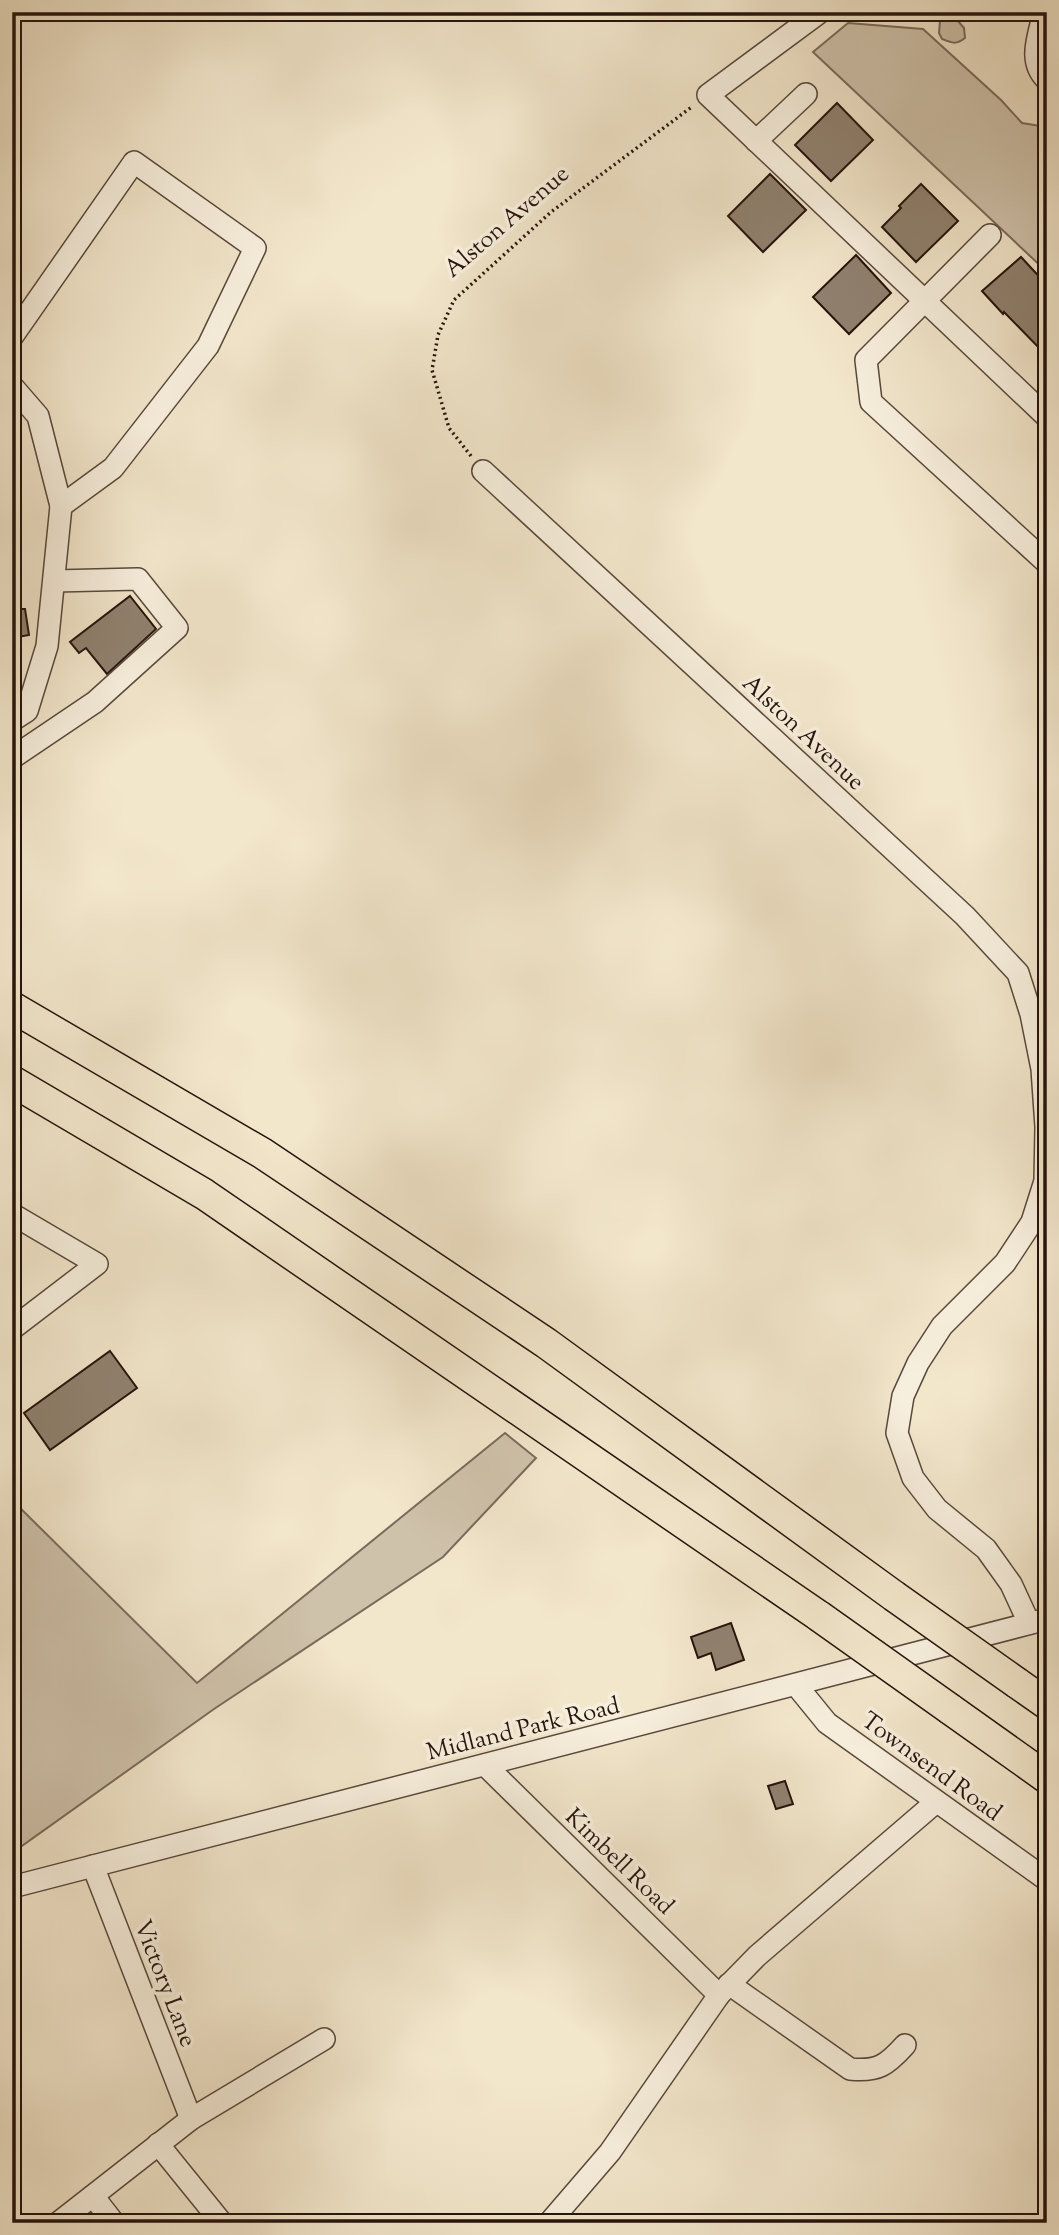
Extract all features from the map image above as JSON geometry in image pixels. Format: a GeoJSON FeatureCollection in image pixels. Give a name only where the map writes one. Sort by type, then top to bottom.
{"type":"FeatureCollection","features":[{"type":"Feature","properties":{"kind":"highway"},"geometry":{"type":"LineString","coordinates":[[12,1007],[262,1153],[547,1343],[1047,1704]]}},
{"type":"Feature","properties":{"kind":"highway"},"geometry":{"type":"LineString","coordinates":[[12,1081],[204,1194],[819,1616],[1047,1778]]}},
{"type":"Feature","properties":{"kind":"street"},"geometry":{"type":"LineString","coordinates":[[820,12],[708,95],[1047,417]]}},
{"type":"Feature","properties":{"kind":"street"},"geometry":{"type":"LineString","coordinates":[[1044,12],[1034,58],[1040,74],[1047,80]]}},
{"type":"Feature","properties":{"kind":"street"},"geometry":{"type":"LineString","coordinates":[[757,141],[806,94]]}},
{"type":"Feature","properties":{"kind":"street"},"geometry":{"type":"LineString","coordinates":[[12,337],[134,162],[255,248],[208,346],[113,468],[61,506]]}},
{"type":"Feature","properties":{"kind":"street"},"geometry":{"type":"LineString","coordinates":[[990,235],[866,360],[872,402],[1047,564]]}},
{"type":"Feature","properties":{"kind":"street"},"geometry":{"type":"LineString","coordinates":[[12,386],[38,416],[61,506],[47,646],[27,710],[13,718],[12,758]]}},
{"type":"Feature","properties":{"kind":"street","name":"Alston Avenue"},"geometry":{"type":"LineString","coordinates":[[483,471],[965,916],[1018,973],[1031,1014],[1042,1069],[1046,1127],[1045,1181],[1032,1222],[1005,1262],[942,1326],[918,1363],[903,1396],[897,1433],[913,1478],[937,1509],[986,1549],[1038,1621]]}},
{"type":"Feature","properties":{"kind":"street"},"geometry":{"type":"LineString","coordinates":[[12,758],[95,702],[177,628],[138,579],[55,581]]}},
{"type":"Feature","properties":{"kind":"street"},"geometry":{"type":"LineString","coordinates":[[12,1214],[97,1264],[12,1329]]}},
{"type":"Feature","properties":{"kind":"street","name":"Midland Park Road"},"geometry":{"type":"LineString","coordinates":[[12,1887],[1038,1621]]}},
{"type":"Feature","properties":{"kind":"street","name":"Townsend Road"},"geometry":{"type":"LineString","coordinates":[[796,1685],[827,1723],[1047,1880]]}},
{"type":"Feature","properties":{"kind":"street","name":"Kimbell Road"},"geometry":{"type":"LineString","coordinates":[[485,1765],[724,1990],[850,2069],[873,2069],[888,2063],[905,2045]]}},
{"type":"Feature","properties":{"kind":"street"},"geometry":{"type":"LineString","coordinates":[[548,2223],[610,2152],[724,1990],[757,1956],[936,1802]]}},
{"type":"Feature","properties":{"kind":"street","name":"Victory Lane"},"geometry":{"type":"LineString","coordinates":[[93,1866],[191,2119]]}},
{"type":"Feature","properties":{"kind":"street"},"geometry":{"type":"LineString","coordinates":[[58,2223],[191,2119],[324,2039]]}},
{"type":"Feature","properties":{"kind":"street"},"geometry":{"type":"LineString","coordinates":[[158,2144],[222,2223]]}},
{"type":"Feature","properties":{"kind":"street"},"geometry":{"type":"LineString","coordinates":[[93,2196],[114,2223]]}},
{"type":"Feature","properties":{"kind":"path","name":"Alston Avenue"},"geometry":{"type":"LineString","coordinates":[[483,471],[449,428],[432,370],[438,335],[454,300],[551,212],[708,95]]}},
{"type":"Feature","properties":{"kind":"shaded area"},"geometry":{"type":"Polygon","coordinates":[[[940,21],[958,21],[964,28],[965,38],[959,42],[942,39],[939,33],[940,21]]]}},
{"type":"Feature","properties":{"kind":"shaded area"},"geometry":{"type":"Polygon","coordinates":[[[848,23],[923,29],[1001,100],[1022,123],[1047,127],[1047,272],[813,52],[848,23]]]}},
{"type":"Feature","properties":{"kind":"shaded area"},"geometry":{"type":"Polygon","coordinates":[[[505,1433],[536,1458],[443,1557],[214,1709],[12,1853],[12,1500],[197,1683],[505,1433]]]}},
{"type":"Feature","properties":{"kind":"building"},"geometry":{"type":"Polygon","coordinates":[[[837,103],[873,140],[831,181],[795,145],[837,103]]]}},
{"type":"Feature","properties":{"kind":"building"},"geometry":{"type":"Polygon","coordinates":[[[770,174],[806,210],[763,252],[728,216],[770,174]]]}},
{"type":"Feature","properties":{"kind":"building"},"geometry":{"type":"Polygon","coordinates":[[[921,184],[958,221],[916,262],[882,227],[921,184]]]}},
{"type":"Feature","properties":{"kind":"building"},"geometry":{"type":"Polygon","coordinates":[[[856,255],[891,293],[849,334],[813,297],[856,255]]]}},
{"type":"Feature","properties":{"kind":"building"},"geometry":{"type":"Polygon","coordinates":[[[1021,257],[1047,285],[1047,356],[982,291],[1021,257]]]}},
{"type":"Feature","properties":{"kind":"building"},"geometry":{"type":"Polygon","coordinates":[[[130,596],[156,629],[107,674],[86,648],[79,653],[70,642],[130,596]]]}},
{"type":"Feature","properties":{"kind":"building"},"geometry":{"type":"Polygon","coordinates":[[[12,609],[25,609],[29,635],[12,638],[12,609]]]}},
{"type":"Feature","properties":{"kind":"building"},"geometry":{"type":"Polygon","coordinates":[[[110,1351],[137,1388],[50,1450],[24,1413],[110,1351]]]}},
{"type":"Feature","properties":{"kind":"building"},"geometry":{"type":"Polygon","coordinates":[[[731,1623],[744,1660],[716,1670],[711,1653],[698,1658],[691,1637],[731,1623]]]}},
{"type":"Feature","properties":{"kind":"building"},"geometry":{"type":"Polygon","coordinates":[[[785,1781],[793,1804],[776,1809],[768,1786],[785,1781]]]}}]}
